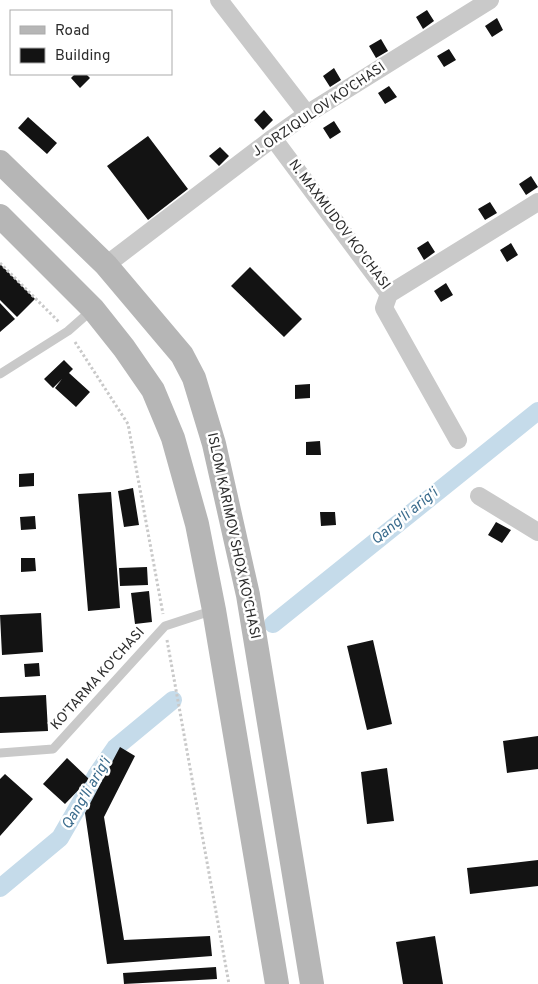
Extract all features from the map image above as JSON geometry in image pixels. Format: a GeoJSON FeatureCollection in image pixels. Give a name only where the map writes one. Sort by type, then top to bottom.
{"type":"FeatureCollection","features":[{"type":"Feature","properties":{"kind":"main road","name":"ISLOM KARIMOV SHOX KO'CHASI"},"geometry":{"type":"LineString","coordinates":[[0,162],[106,265],[182,355],[194,378],[214,444],[248,595],[312,984]]}},
{"type":"Feature","properties":{"kind":"main road"},"geometry":{"type":"LineString","coordinates":[[0,216],[93,309],[124,348],[153,390],[173,438],[197,524],[214,610],[276,984]]}},
{"type":"Feature","properties":{"kind":"main road"},"geometry":{"type":"LineString","coordinates":[[255,850],[254,842],[258,835],[263,830],[271,828],[285,833],[290,848]]}},
{"type":"Feature","properties":{"kind":"street"},"geometry":{"type":"LineString","coordinates":[[219,0],[307,114]]}},
{"type":"Feature","properties":{"kind":"street","name":"J. ORZIQULOV KO'CHASI"},"geometry":{"type":"LineString","coordinates":[[106,265],[307,114],[490,0]]}},
{"type":"Feature","properties":{"kind":"street","name":"N. MAXMUDOV KO'CHASI"},"geometry":{"type":"LineString","coordinates":[[273,138],[390,294],[538,202]]}},
{"type":"Feature","properties":{"kind":"street"},"geometry":{"type":"LineString","coordinates":[[390,294],[384,308],[458,440]]}},
{"type":"Feature","properties":{"kind":"street"},"geometry":{"type":"LineString","coordinates":[[479,496],[538,532]]}},
{"type":"Feature","properties":{"kind":"lane"},"geometry":{"type":"LineString","coordinates":[[0,374],[68,331],[93,309]]}},
{"type":"Feature","properties":{"kind":"lane","name":"KO'TARMA KO'CHASI"},"geometry":{"type":"LineString","coordinates":[[0,753],[53,749],[165,626],[214,610]]}},
{"type":"Feature","properties":{"kind":"path"},"geometry":{"type":"LineString","coordinates":[[0,263],[68,331],[128,424],[229,984]]}},
{"type":"Feature","properties":{"kind":"building"},"geometry":{"type":"Polygon","coordinates":[[[427,10],[434,21],[423,29],[416,17],[427,10]]]}},
{"type":"Feature","properties":{"kind":"building"},"geometry":{"type":"Polygon","coordinates":[[[497,18],[503,30],[492,37],[485,26],[497,18]]]}},
{"type":"Feature","properties":{"kind":"building"},"geometry":{"type":"Polygon","coordinates":[[[381,39],[388,51],[376,58],[369,46],[381,39]]]}},
{"type":"Feature","properties":{"kind":"building"},"geometry":{"type":"Polygon","coordinates":[[[449,49],[456,60],[444,67],[437,56],[449,49]]]}},
{"type":"Feature","properties":{"kind":"building"},"geometry":{"type":"Polygon","coordinates":[[[334,68],[341,80],[330,87],[323,76],[334,68]]]}},
{"type":"Feature","properties":{"kind":"building"},"geometry":{"type":"Polygon","coordinates":[[[74,75],[87,75],[90,78],[80,88],[71,78],[74,75]]]}},
{"type":"Feature","properties":{"kind":"building"},"geometry":{"type":"Polygon","coordinates":[[[389,86],[397,97],[385,104],[378,93],[389,86]]]}},
{"type":"Feature","properties":{"kind":"building"},"geometry":{"type":"Polygon","coordinates":[[[264,110],[273,120],[263,130],[254,120],[264,110]]]}},
{"type":"Feature","properties":{"kind":"building"},"geometry":{"type":"Polygon","coordinates":[[[28,117],[57,143],[47,154],[18,128],[28,117]]]}},
{"type":"Feature","properties":{"kind":"building"},"geometry":{"type":"Polygon","coordinates":[[[334,121],[341,132],[330,139],[323,128],[334,121]]]}},
{"type":"Feature","properties":{"kind":"building"},"geometry":{"type":"Polygon","coordinates":[[[148,136],[188,189],[148,220],[107,166],[148,136]]]}},
{"type":"Feature","properties":{"kind":"building"},"geometry":{"type":"Polygon","coordinates":[[[220,147],[229,156],[219,166],[209,156],[220,147]]]}},
{"type":"Feature","properties":{"kind":"building"},"geometry":{"type":"Polygon","coordinates":[[[531,176],[538,187],[526,195],[519,184],[531,176]]]}},
{"type":"Feature","properties":{"kind":"building"},"geometry":{"type":"Polygon","coordinates":[[[490,202],[497,213],[485,220],[478,209],[490,202]]]}},
{"type":"Feature","properties":{"kind":"building"},"geometry":{"type":"Polygon","coordinates":[[[428,241],[435,252],[424,260],[417,248],[428,241]]]}},
{"type":"Feature","properties":{"kind":"building"},"geometry":{"type":"Polygon","coordinates":[[[511,243],[518,255],[507,262],[500,250],[511,243]]]}},
{"type":"Feature","properties":{"kind":"building"},"geometry":{"type":"Polygon","coordinates":[[[0,264],[35,299],[17,317],[0,300],[0,264]]]}},
{"type":"Feature","properties":{"kind":"building"},"geometry":{"type":"Polygon","coordinates":[[[250,267],[302,319],[284,337],[231,286],[250,267]]]}},
{"type":"Feature","properties":{"kind":"building"},"geometry":{"type":"Polygon","coordinates":[[[446,283],[453,295],[441,302],[434,291],[446,283]]]}},
{"type":"Feature","properties":{"kind":"building"},"geometry":{"type":"Polygon","coordinates":[[[0,303],[15,319],[0,332],[0,303]]]}},
{"type":"Feature","properties":{"kind":"building"},"geometry":{"type":"Polygon","coordinates":[[[64,360],[73,369],[69,373],[90,392],[76,407],[55,388],[62,379],[53,388],[44,379],[64,360]]]}},
{"type":"Feature","properties":{"kind":"building"},"geometry":{"type":"Polygon","coordinates":[[[310,384],[310,398],[295,399],[295,385],[310,384]]]}},
{"type":"Feature","properties":{"kind":"building"},"geometry":{"type":"Polygon","coordinates":[[[320,441],[321,455],[306,455],[306,442],[320,441]]]}},
{"type":"Feature","properties":{"kind":"building"},"geometry":{"type":"Polygon","coordinates":[[[34,473],[34,486],[19,487],[19,474],[34,473]]]}},
{"type":"Feature","properties":{"kind":"building"},"geometry":{"type":"Polygon","coordinates":[[[133,488],[139,525],[124,527],[118,491],[133,488]]]}},
{"type":"Feature","properties":{"kind":"building"},"geometry":{"type":"Polygon","coordinates":[[[111,492],[120,608],[88,611],[78,494],[111,492]]]}},
{"type":"Feature","properties":{"kind":"building"},"geometry":{"type":"Polygon","coordinates":[[[320,512],[335,512],[336,525],[321,526],[320,512]]]}},
{"type":"Feature","properties":{"kind":"building"},"geometry":{"type":"Polygon","coordinates":[[[35,516],[36,529],[21,530],[20,517],[35,516]]]}},
{"type":"Feature","properties":{"kind":"building"},"geometry":{"type":"Polygon","coordinates":[[[496,522],[511,530],[502,543],[488,535],[496,522]]]}},
{"type":"Feature","properties":{"kind":"building"},"geometry":{"type":"Polygon","coordinates":[[[21,558],[35,558],[36,571],[21,572],[21,558]]]}},
{"type":"Feature","properties":{"kind":"building"},"geometry":{"type":"Polygon","coordinates":[[[147,567],[148,585],[120,586],[119,568],[147,567]]]}},
{"type":"Feature","properties":{"kind":"building"},"geometry":{"type":"Polygon","coordinates":[[[149,591],[152,622],[135,624],[131,593],[149,591]]]}},
{"type":"Feature","properties":{"kind":"building"},"geometry":{"type":"Polygon","coordinates":[[[41,613],[43,652],[2,655],[0,615],[41,613]]]}},
{"type":"Feature","properties":{"kind":"building"},"geometry":{"type":"Polygon","coordinates":[[[373,640],[392,724],[367,730],[347,646],[373,640]]]}},
{"type":"Feature","properties":{"kind":"building"},"geometry":{"type":"Polygon","coordinates":[[[39,663],[40,676],[25,677],[24,664],[39,663]]]}},
{"type":"Feature","properties":{"kind":"building"},"geometry":{"type":"Polygon","coordinates":[[[46,695],[48,731],[0,733],[0,697],[46,695]]]}},
{"type":"Feature","properties":{"kind":"building"},"geometry":{"type":"Polygon","coordinates":[[[538,736],[538,769],[507,773],[503,741],[538,736]]]}},
{"type":"Feature","properties":{"kind":"building"},"geometry":{"type":"Polygon","coordinates":[[[120,747],[135,756],[104,817],[124,940],[210,936],[212,956],[107,964],[85,813],[120,747]]]}},
{"type":"Feature","properties":{"kind":"building"},"geometry":{"type":"Polygon","coordinates":[[[67,758],[89,779],[65,804],[43,784],[67,758]]]}},
{"type":"Feature","properties":{"kind":"building"},"geometry":{"type":"Polygon","coordinates":[[[387,768],[394,821],[367,824],[361,772],[387,768]]]}},
{"type":"Feature","properties":{"kind":"building"},"geometry":{"type":"Polygon","coordinates":[[[5,774],[33,799],[0,836],[0,779],[5,774]]]}},
{"type":"Feature","properties":{"kind":"building"},"geometry":{"type":"Polygon","coordinates":[[[538,860],[538,886],[470,894],[467,868],[538,860]]]}},
{"type":"Feature","properties":{"kind":"building"},"geometry":{"type":"Polygon","coordinates":[[[435,936],[443,984],[403,984],[396,942],[435,936]]]}},
{"type":"Feature","properties":{"kind":"building"},"geometry":{"type":"Polygon","coordinates":[[[216,967],[217,979],[124,984],[123,973],[216,967]]]}},
{"type":"Feature","properties":{"kind":"waterway","name":"Qang'li arig'i"},"geometry":{"type":"LineString","coordinates":[[273,624],[538,411]]}},
{"type":"Feature","properties":{"kind":"waterway","name":"Qang'li arig'i"},"geometry":{"type":"LineString","coordinates":[[0,888],[60,838],[97,774],[115,748],[173,700]]}}]}
